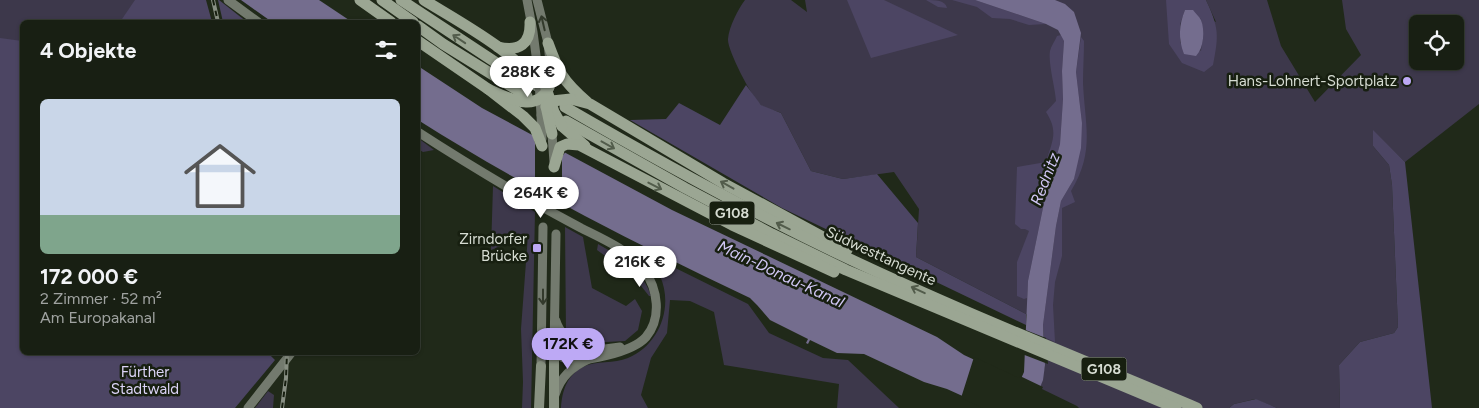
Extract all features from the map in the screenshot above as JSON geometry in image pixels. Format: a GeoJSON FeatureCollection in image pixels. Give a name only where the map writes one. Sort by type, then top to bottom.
{"type":"FeatureCollection","features":[{"type":"Feature","properties":{"kind":"highway"},"geometry":{"type":"LineString","coordinates":[[360,0],[388,20]]}},
{"type":"Feature","properties":{"kind":"highway"},"geometry":{"type":"LineString","coordinates":[[382,0],[410,20]]}},
{"type":"Feature","properties":{"kind":"highway"},"geometry":{"type":"LineString","coordinates":[[401,0],[544,93],[568,103],[590,104]]}},
{"type":"Feature","properties":{"kind":"highway"},"geometry":{"type":"LineString","coordinates":[[424,0],[496,46],[518,64],[544,93],[562,126],[590,150],[732,226],[871,288],[904,295]]}},
{"type":"Feature","properties":{"kind":"highway"},"geometry":{"type":"LineString","coordinates":[[496,46],[509,49],[522,45],[529,36],[530,22]]}},
{"type":"Feature","properties":{"kind":"highway"},"geometry":{"type":"LineString","coordinates":[[420,27],[443,44],[527,96]]}},
{"type":"Feature","properties":{"kind":"highway"},"geometry":{"type":"LineString","coordinates":[[420,42],[487,88],[526,118],[538,133],[542,146]]}},
{"type":"Feature","properties":{"kind":"highway"},"geometry":{"type":"LineString","coordinates":[[548,43],[560,74],[569,86],[590,104],[723,183],[850,251],[874,270]]}},
{"type":"Feature","properties":{"kind":"highway"},"geometry":{"type":"LineString","coordinates":[[538,66],[552,134]]}},
{"type":"Feature","properties":{"kind":"highway"},"geometry":{"type":"LineString","coordinates":[[487,88],[521,102],[536,101],[544,93]]}},
{"type":"Feature","properties":{"kind":"highway","name":"Südwesttangente"},"geometry":{"type":"LineString","coordinates":[[568,103],[682,173],[768,219],[1010,334],[1176,408]]}},
{"type":"Feature","properties":{"kind":"highway","name":"Südwesttangente"},"geometry":{"type":"LineString","coordinates":[[566,121],[685,188],[846,270],[904,295],[1010,334],[1197,408]]}},
{"type":"Feature","properties":{"kind":"highway"},"geometry":{"type":"LineString","coordinates":[[554,167],[560,148],[563,145],[573,144],[590,150]]}},
{"type":"Feature","properties":{"kind":"main road"},"geometry":{"type":"LineString","coordinates":[[228,0],[255,20]]}},
{"type":"Feature","properties":{"kind":"main road"},"geometry":{"type":"LineString","coordinates":[[527,0],[538,66]]}},
{"type":"Feature","properties":{"kind":"main road"},"geometry":{"type":"LineString","coordinates":[[537,0],[548,43],[542,146]]}},
{"type":"Feature","properties":{"kind":"main road"},"geometry":{"type":"LineString","coordinates":[[420,133],[520,194],[604,240],[633,259],[651,282],[656,298],[656,319],[646,337],[612,354],[591,354],[564,358],[554,351]]}},
{"type":"Feature","properties":{"kind":"main road"},"geometry":{"type":"LineString","coordinates":[[552,134],[554,167]]}},
{"type":"Feature","properties":{"kind":"main road"},"geometry":{"type":"LineString","coordinates":[[539,408],[543,228]]}},
{"type":"Feature","properties":{"kind":"main road"},"geometry":{"type":"LineString","coordinates":[[554,403],[556,234]]}},
{"type":"Feature","properties":{"kind":"main road"},"geometry":{"type":"LineString","coordinates":[[556,318],[558,326],[564,335],[591,354]]}},
{"type":"Feature","properties":{"kind":"main road"},"geometry":{"type":"LineString","coordinates":[[541,366],[544,358],[554,351]]}},
{"type":"Feature","properties":{"kind":"main road"},"geometry":{"type":"LineString","coordinates":[[554,403],[558,387],[567,372],[591,354]]}},
{"type":"Feature","properties":{"kind":"main road"},"geometry":{"type":"LineString","coordinates":[[248,408],[290,355]]}},
{"type":"Feature","properties":{"kind":"shaded area"},"geometry":{"type":"Polygon","coordinates":[[[0,0],[176,0],[181,20],[20,20],[20,43],[0,41],[0,0]]]}},
{"type":"Feature","properties":{"kind":"shaded area"},"geometry":{"type":"Polygon","coordinates":[[[745,0],[791,0],[807,12],[805,0],[1166,0],[1216,22],[1206,0],[1267,0],[1281,46],[1315,102],[1361,55],[1346,29],[1342,0],[1479,0],[1479,104],[1405,162],[1373,131],[1373,146],[1389,165],[1392,185],[1398,327],[1394,333],[1360,342],[1339,365],[1340,408],[1277,408],[1255,399],[1234,404],[1229,408],[1036,408],[1045,365],[1043,325],[1026,314],[916,257],[919,209],[894,172],[843,179],[811,171],[781,113],[760,104],[740,72],[731,52],[728,39],[734,18],[745,0]]]}},
{"type":"Feature","properties":{"kind":"shaded area"},"geometry":{"type":"Polygon","coordinates":[[[420,140],[434,150],[423,152],[420,150],[420,140]]]}},
{"type":"Feature","properties":{"kind":"shaded area"},"geometry":{"type":"Polygon","coordinates":[[[493,186],[535,212],[531,408],[522,408],[521,329],[528,235],[491,250],[493,186]]]}},
{"type":"Feature","properties":{"kind":"shaded area"},"geometry":{"type":"Polygon","coordinates":[[[565,227],[583,237],[592,288],[626,306],[635,299],[642,311],[638,330],[625,341],[587,343],[566,332],[565,227]]]}},
{"type":"Feature","properties":{"kind":"shaded area"},"geometry":{"type":"Polygon","coordinates":[[[598,244],[630,265],[642,279],[651,296],[634,277],[597,250],[598,244]]]}},
{"type":"Feature","properties":{"kind":"shaded area"},"geometry":{"type":"Polygon","coordinates":[[[631,246],[748,304],[769,333],[823,358],[848,360],[899,408],[837,408],[839,384],[724,365],[714,312],[690,301],[670,300],[667,333],[651,358],[641,395],[648,408],[561,408],[566,384],[573,374],[583,367],[594,363],[623,360],[639,352],[648,344],[661,324],[665,300],[660,276],[651,263],[631,246]]]}},
{"type":"Feature","properties":{"kind":"shaded area"},"geometry":{"type":"Polygon","coordinates":[[[268,391],[274,395],[273,408],[255,408],[268,391]]]}},
{"type":"Feature","properties":{"kind":"green space"},"geometry":{"type":"Polygon","coordinates":[[[135,0],[206,0],[211,20],[121,20],[135,0]]]}},
{"type":"Feature","properties":{"kind":"green space"},"geometry":{"type":"Polygon","coordinates":[[[218,0],[244,20],[223,20],[218,0]]]}},
{"type":"Feature","properties":{"kind":"green space"},"geometry":{"type":"Polygon","coordinates":[[[847,0],[884,0],[958,35],[871,58],[847,0]]]}},
{"type":"Feature","properties":{"kind":"green space"},"geometry":{"type":"Polygon","coordinates":[[[926,0],[937,0],[944,3],[947,8],[938,7],[926,0]]]}},
{"type":"Feature","properties":{"kind":"green space"},"geometry":{"type":"Polygon","coordinates":[[[952,0],[975,0],[1046,24],[1029,25],[1010,19],[992,18],[977,7],[952,0]]]}},
{"type":"Feature","properties":{"kind":"green space"},"geometry":{"type":"Polygon","coordinates":[[[1166,0],[1206,0],[1217,32],[1213,65],[1204,72],[1182,63],[1169,44],[1166,0]],[[1185,10],[1180,24],[1180,43],[1201,51],[1203,36],[1201,19],[1185,10]]]}},
{"type":"Feature","properties":{"kind":"green space"},"geometry":{"type":"Polygon","coordinates":[[[1061,35],[1064,41],[1060,144],[1045,198],[1028,281],[1027,298],[1024,299],[1017,296],[1017,262],[1029,231],[1021,229],[1015,224],[1017,167],[1046,162],[1053,131],[1046,112],[1056,101],[1050,51],[1057,36],[1061,35]]]}},
{"type":"Feature","properties":{"kind":"green space"},"geometry":{"type":"Polygon","coordinates":[[[1081,37],[1084,41],[1083,83],[1087,138],[1086,151],[1078,177],[1071,191],[1075,202],[1062,208],[1062,256],[1055,282],[1053,305],[1055,342],[1044,337],[1043,325],[1056,226],[1061,201],[1074,179],[1082,123],[1076,72],[1081,37]]]}},
{"type":"Feature","properties":{"kind":"green space","name":"Fürther Stadtwald"},"geometry":{"type":"Polygon","coordinates":[[[0,38],[20,41],[20,355],[270,355],[275,360],[235,408],[0,408],[0,38]]]}},
{"type":"Feature","properties":{"kind":"green space"},"geometry":{"type":"Polygon","coordinates":[[[746,85],[761,105],[781,113],[811,171],[843,179],[877,174],[918,223],[916,257],[1026,314],[1026,325],[782,208],[630,120],[666,119],[679,103],[720,125],[746,85]]]}},
{"type":"Feature","properties":{"kind":"green space"},"geometry":{"type":"Polygon","coordinates":[[[1373,130],[1405,162],[1432,408],[1340,408],[1339,365],[1360,342],[1394,333],[1398,327],[1392,185],[1389,165],[1373,146],[1373,130]]]}},
{"type":"Feature","properties":{"kind":"green space"},"geometry":{"type":"Polygon","coordinates":[[[1256,399],[1277,408],[1229,408],[1234,404],[1256,399]]]}},
{"type":"Feature","properties":{"kind":"water"},"geometry":{"type":"Polygon","coordinates":[[[241,0],[319,0],[349,20],[269,20],[241,0]]]}},
{"type":"Feature","properties":{"kind":"water","name":"Main-Donau-Kanal"},"geometry":{"type":"Polygon","coordinates":[[[975,0],[1055,0],[1065,4],[1074,12],[1081,33],[1076,72],[1082,123],[1081,148],[1074,179],[1061,201],[1056,226],[1043,325],[1045,365],[1043,380],[1039,390],[989,408],[947,389],[924,382],[864,354],[837,353],[810,340],[808,344],[806,343],[808,339],[770,320],[750,298],[581,214],[458,145],[420,121],[420,67],[482,108],[672,210],[937,337],[964,355],[1020,381],[1024,372],[1028,281],[1045,198],[1060,144],[1064,41],[1058,30],[1046,24],[975,0]]]}},
{"type":"Feature","properties":{"kind":"water"},"geometry":{"type":"Polygon","coordinates":[[[1185,10],[1193,10],[1202,24],[1202,44],[1196,56],[1184,54],[1182,48],[1180,32],[1185,10]]]}},
{"type":"Feature","properties":{"kind":"pier"},"geometry":{"type":"Polygon","coordinates":[[[532,132],[566,151],[562,157],[562,206],[535,191],[535,143],[532,132]]]}},
{"type":"Feature","properties":{"kind":"pier"},"geometry":{"type":"Polygon","coordinates":[[[1023,329],[1046,338],[1048,364],[1022,354],[1023,329]]]}},
{"type":"Feature","properties":{"kind":"pier"},"geometry":{"type":"Polygon","coordinates":[[[974,357],[1043,387],[1042,389],[1079,408],[983,408],[961,398],[974,357]]]}},
{"type":"Feature","properties":{"kind":"railway"},"geometry":{"type":"LineString","coordinates":[[213,0],[218,20]]}},
{"type":"Feature","properties":{"kind":"railway"},"geometry":{"type":"LineString","coordinates":[[282,408],[287,355]]}},
{"type":"Feature","properties":{"kind":"place","name":"Hans-Lohnert-Sportplatz"},"geometry":{"type":"Point","coordinates":[1407,81]}},
{"type":"Feature","properties":{"kind":"place","name":"Zirndorfer Brücke"},"geometry":{"type":"Point","coordinates":[537,248]}},
{"type":"Feature","properties":{"kind":"water label","name":"Rednitz"},"geometry":{"type":"Point","coordinates":[1045,179]}}]}
